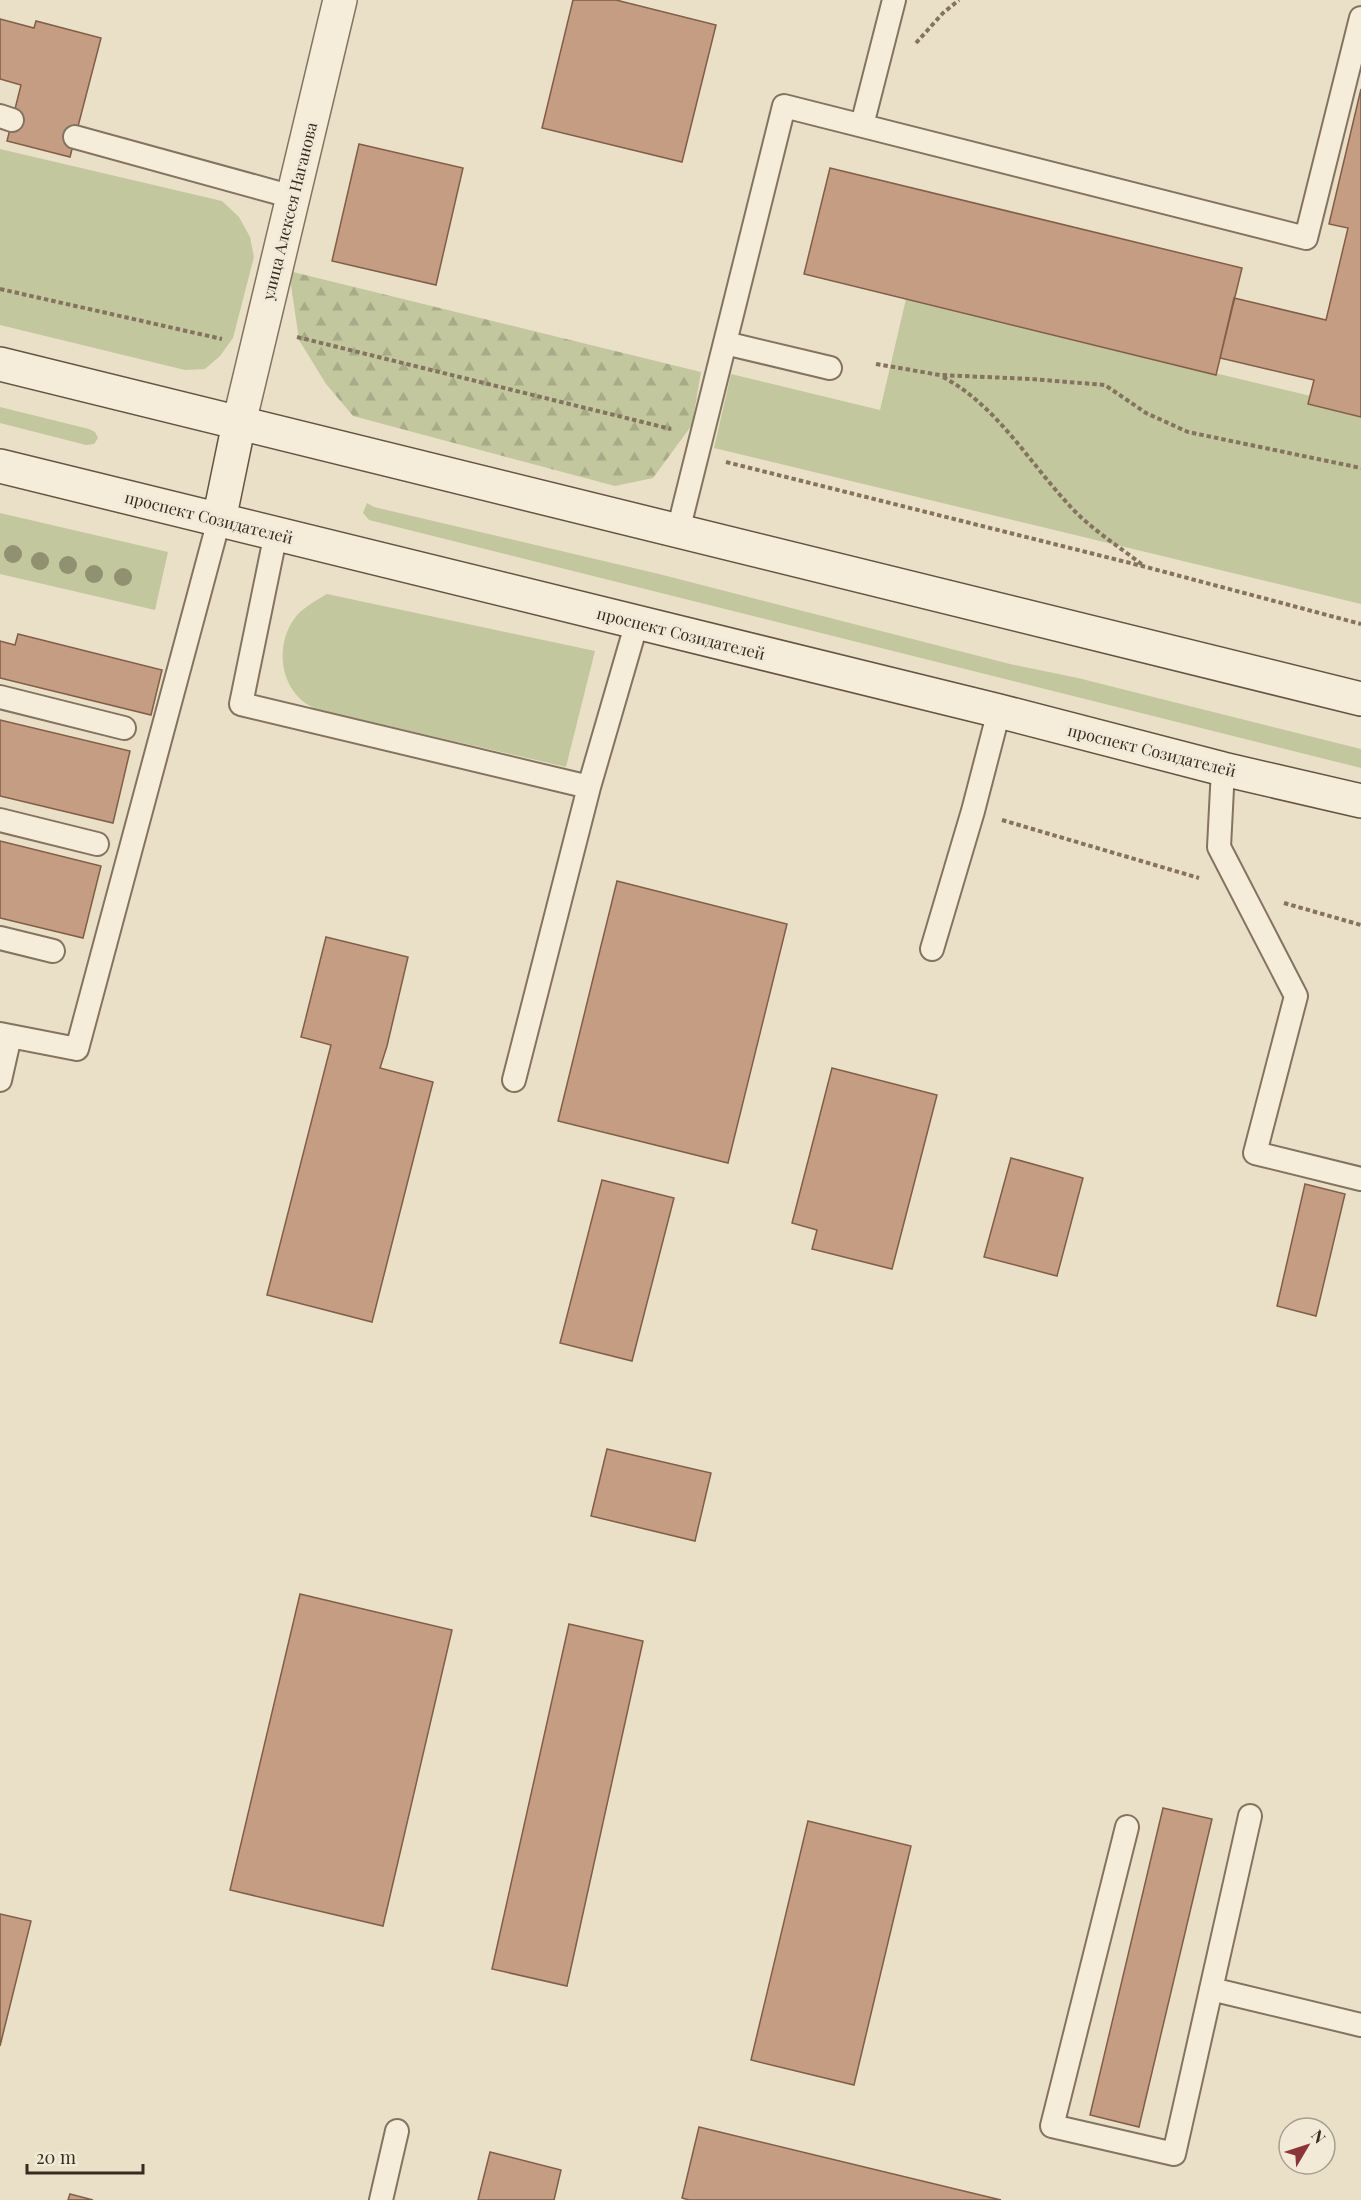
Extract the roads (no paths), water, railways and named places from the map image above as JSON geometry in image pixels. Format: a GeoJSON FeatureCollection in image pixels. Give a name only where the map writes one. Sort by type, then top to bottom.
{"type":"FeatureCollection","features":[{"type":"Feature","properties":{"kind":"main road","name":"улица Алексея Наганова"},"geometry":{"type":"LineString","coordinates":[[219,520],[239,423],[340,0]]}},
{"type":"Feature","properties":{"kind":"main road"},"geometry":{"type":"LineString","coordinates":[[0,364],[1361,699]]}},
{"type":"Feature","properties":{"kind":"main road","name":"проспект Созидателей"},"geometry":{"type":"LineString","coordinates":[[0,466],[999,711],[1223,769],[1361,801]]}},
{"type":"Feature","properties":{"kind":"lane"},"geometry":{"type":"LineString","coordinates":[[862,125],[894,0]]}},
{"type":"Feature","properties":{"kind":"lane"},"geometry":{"type":"LineString","coordinates":[[678,531],[784,106],[1306,238],[1361,18]]}},
{"type":"Feature","properties":{"kind":"lane"},"geometry":{"type":"LineString","coordinates":[[75,137],[293,197]]}},
{"type":"Feature","properties":{"kind":"lane"},"geometry":{"type":"LineString","coordinates":[[725,344],[830,368]]}},
{"type":"Feature","properties":{"kind":"lane"},"geometry":{"type":"LineString","coordinates":[[0,1080],[5,1035],[77,1049],[219,520]]}},
{"type":"Feature","properties":{"kind":"lane"},"geometry":{"type":"LineString","coordinates":[[276,533],[241,704],[589,788]]}},
{"type":"Feature","properties":{"kind":"lane"},"geometry":{"type":"LineString","coordinates":[[514,1080],[589,788],[637,622]]}},
{"type":"Feature","properties":{"kind":"lane"},"geometry":{"type":"LineString","coordinates":[[0,697],[124,728]]}},
{"type":"Feature","properties":{"kind":"lane"},"geometry":{"type":"LineString","coordinates":[[932,949],[973,811],[999,711]]}},
{"type":"Feature","properties":{"kind":"lane"},"geometry":{"type":"LineString","coordinates":[[1223,769],[1218,847],[1296,996],[1255,1153],[1361,1179]]}},
{"type":"Feature","properties":{"kind":"lane"},"geometry":{"type":"LineString","coordinates":[[0,820],[97,844]]}},
{"type":"Feature","properties":{"kind":"lane"},"geometry":{"type":"LineString","coordinates":[[0,938],[53,951]]}},
{"type":"Feature","properties":{"kind":"lane"},"geometry":{"type":"LineString","coordinates":[[1127,1827],[1052,2126],[1174,2154],[1250,1816]]}},
{"type":"Feature","properties":{"kind":"lane"},"geometry":{"type":"LineString","coordinates":[[1211,1989],[1361,2025]]}},
{"type":"Feature","properties":{"kind":"lane"},"geometry":{"type":"LineString","coordinates":[[381,2200],[397,2131]]}}]}
